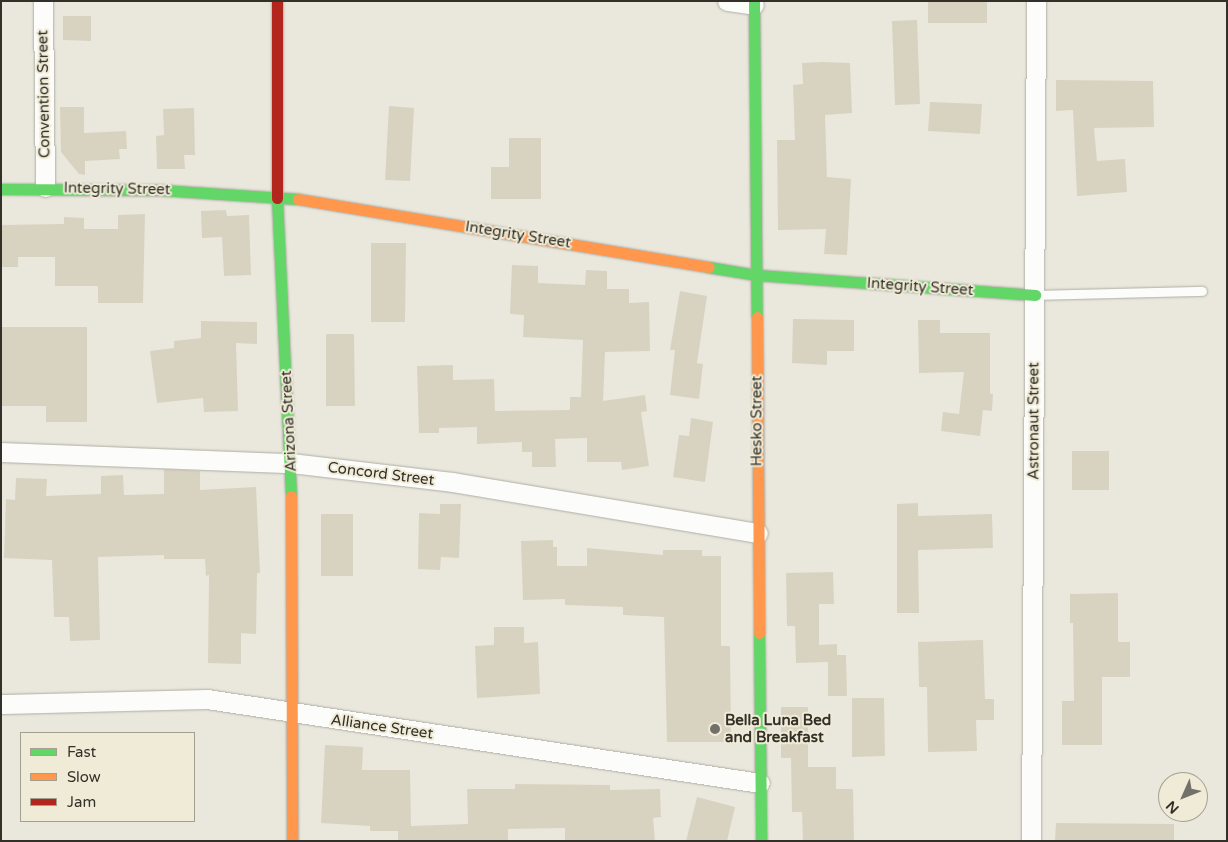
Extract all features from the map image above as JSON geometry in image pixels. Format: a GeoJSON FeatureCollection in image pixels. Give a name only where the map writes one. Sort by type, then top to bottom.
{"type":"FeatureCollection","features":[{"type":"Feature","properties":{"kind":"street","name":"Convention Street"},"geometry":{"type":"LineString","coordinates":[[43,1],[45,187]]}},
{"type":"Feature","properties":{"kind":"street","name":"Arizona Street"},"geometry":{"type":"LineString","coordinates":[[277,1],[277,196],[291,463],[292,841]]}},
{"type":"Feature","properties":{"kind":"street"},"geometry":{"type":"LineString","coordinates":[[727,1],[754,3]]}},
{"type":"Feature","properties":{"kind":"street","name":"Astronaut Street"},"geometry":{"type":"LineString","coordinates":[[1031,841],[1036,1]]}},
{"type":"Feature","properties":{"kind":"street","name":"Hesko Street"},"geometry":{"type":"LineString","coordinates":[[754,3],[761,841]]}},
{"type":"Feature","properties":{"kind":"street","name":"Integrity Street"},"geometry":{"type":"LineString","coordinates":[[1,189],[45,187],[277,196],[757,275],[1035,295]]}},
{"type":"Feature","properties":{"kind":"street","name":"Concord Street"},"geometry":{"type":"LineString","coordinates":[[1,452],[291,463],[452,482],[758,533]]}},
{"type":"Feature","properties":{"kind":"street","name":"Alliance Street"},"geometry":{"type":"LineString","coordinates":[[1,704],[207,699],[760,783]]}},
{"type":"Feature","properties":{"kind":"lane"},"geometry":{"type":"LineString","coordinates":[[1035,295],[1202,291]]}},
{"type":"Feature","properties":{"kind":"building"},"geometry":{"type":"Polygon","coordinates":[[[928,1],[987,1],[987,23],[928,23],[928,1]]]}},
{"type":"Feature","properties":{"kind":"building"},"geometry":{"type":"Polygon","coordinates":[[[63,16],[91,16],[91,41],[63,40],[63,16]]]}},
{"type":"Feature","properties":{"kind":"building"},"geometry":{"type":"Polygon","coordinates":[[[917,20],[920,104],[895,105],[892,21],[917,20]]]}},
{"type":"Feature","properties":{"kind":"building"},"geometry":{"type":"Polygon","coordinates":[[[802,63],[850,63],[852,113],[825,115],[827,177],[851,179],[847,255],[824,254],[826,229],[778,230],[777,140],[795,140],[793,85],[803,84],[802,63]]]}},
{"type":"Feature","properties":{"kind":"building"},"geometry":{"type":"Polygon","coordinates":[[[1056,80],[1153,81],[1154,127],[1094,128],[1097,161],[1125,159],[1127,192],[1077,196],[1073,110],[1056,111],[1056,80]]]}},
{"type":"Feature","properties":{"kind":"building"},"geometry":{"type":"Polygon","coordinates":[[[930,102],[982,104],[980,134],[928,131],[930,102]]]}},
{"type":"Feature","properties":{"kind":"building"},"geometry":{"type":"Polygon","coordinates":[[[389,106],[414,108],[410,181],[385,180],[389,106]]]}},
{"type":"Feature","properties":{"kind":"building"},"geometry":{"type":"Polygon","coordinates":[[[60,107],[84,107],[84,133],[126,131],[127,149],[119,149],[120,159],[85,161],[85,175],[79,174],[61,152],[60,107]]]}},
{"type":"Feature","properties":{"kind":"building"},"geometry":{"type":"Polygon","coordinates":[[[194,108],[195,155],[184,155],[185,169],[157,169],[156,136],[164,135],[163,109],[194,108]]]}},
{"type":"Feature","properties":{"kind":"building"},"geometry":{"type":"Polygon","coordinates":[[[509,138],[541,138],[541,199],[491,199],[491,167],[509,167],[509,138]]]}},
{"type":"Feature","properties":{"kind":"building"},"geometry":{"type":"Polygon","coordinates":[[[226,210],[227,216],[249,215],[251,275],[224,276],[222,237],[202,238],[201,211],[226,210]]]}},
{"type":"Feature","properties":{"kind":"building"},"geometry":{"type":"Polygon","coordinates":[[[145,214],[143,303],[98,303],[98,286],[55,286],[55,257],[18,257],[18,267],[1,267],[1,225],[64,224],[64,217],[84,218],[84,229],[118,229],[118,215],[145,214]]]}},
{"type":"Feature","properties":{"kind":"building"},"geometry":{"type":"Polygon","coordinates":[[[371,243],[406,243],[405,322],[371,322],[371,243]]]}},
{"type":"Feature","properties":{"kind":"building"},"geometry":{"type":"Polygon","coordinates":[[[512,265],[538,266],[538,283],[585,285],[586,270],[607,271],[607,289],[629,289],[629,303],[649,302],[650,351],[605,352],[603,401],[645,395],[647,411],[641,412],[649,466],[622,470],[621,462],[587,462],[587,438],[555,439],[556,467],[532,467],[532,452],[522,452],[522,442],[477,444],[477,427],[439,428],[439,433],[419,433],[417,366],[453,365],[453,380],[494,379],[495,411],[570,410],[570,397],[581,397],[583,340],[523,337],[524,315],[510,314],[512,265]]]}},
{"type":"Feature","properties":{"kind":"building"},"geometry":{"type":"Polygon","coordinates":[[[680,291],[707,296],[697,363],[703,364],[699,399],[670,395],[675,350],[670,350],[680,291]]]}},
{"type":"Feature","properties":{"kind":"building"},"geometry":{"type":"Polygon","coordinates":[[[793,319],[854,320],[854,351],[827,351],[827,365],[792,363],[793,319]]]}},
{"type":"Feature","properties":{"kind":"building"},"geometry":{"type":"Polygon","coordinates":[[[918,320],[940,320],[940,333],[990,333],[990,394],[993,394],[992,411],[983,410],[980,436],[941,431],[943,412],[959,414],[964,372],[919,373],[918,320]]]}},
{"type":"Feature","properties":{"kind":"building"},"geometry":{"type":"Polygon","coordinates":[[[201,321],[257,322],[257,344],[236,343],[238,411],[204,412],[203,398],[157,403],[150,351],[174,348],[174,341],[201,338],[201,321]]]}},
{"type":"Feature","properties":{"kind":"building"},"geometry":{"type":"Polygon","coordinates":[[[1,327],[87,327],[87,422],[46,422],[46,406],[1,406],[1,327]]]}},
{"type":"Feature","properties":{"kind":"building"},"geometry":{"type":"Polygon","coordinates":[[[326,334],[354,334],[355,406],[326,406],[326,334]]]}},
{"type":"Feature","properties":{"kind":"building"},"geometry":{"type":"Polygon","coordinates":[[[691,418],[713,422],[705,482],[673,477],[679,435],[689,436],[691,418]]]}},
{"type":"Feature","properties":{"kind":"building"},"geometry":{"type":"Polygon","coordinates":[[[1072,451],[1109,451],[1109,490],[1072,490],[1072,451]]]}},
{"type":"Feature","properties":{"kind":"building"},"geometry":{"type":"Polygon","coordinates":[[[164,469],[200,471],[200,490],[256,487],[260,573],[257,573],[256,634],[241,633],[241,664],[208,663],[209,575],[206,576],[205,559],[164,559],[164,555],[98,557],[100,640],[70,641],[69,617],[54,617],[52,560],[4,558],[6,499],[15,500],[16,478],[47,479],[46,496],[101,494],[101,476],[123,475],[124,495],[164,494],[164,469]]]}},
{"type":"Feature","properties":{"kind":"building"},"geometry":{"type":"Polygon","coordinates":[[[918,503],[918,516],[992,514],[993,548],[918,550],[919,613],[897,613],[897,504],[918,503]]]}},
{"type":"Feature","properties":{"kind":"building"},"geometry":{"type":"Polygon","coordinates":[[[440,504],[461,504],[459,558],[441,557],[440,570],[418,569],[419,513],[440,514],[440,504]]]}},
{"type":"Feature","properties":{"kind":"building"},"geometry":{"type":"Polygon","coordinates":[[[321,514],[353,514],[353,576],[321,576],[321,514]]]}},
{"type":"Feature","properties":{"kind":"building"},"geometry":{"type":"Polygon","coordinates":[[[553,540],[553,547],[557,547],[557,566],[587,566],[587,548],[663,555],[663,550],[702,550],[702,556],[721,556],[721,646],[730,646],[731,742],[667,742],[664,617],[623,615],[623,607],[565,605],[565,599],[523,600],[521,541],[553,540]]]}},
{"type":"Feature","properties":{"kind":"building"},"geometry":{"type":"Polygon","coordinates":[[[833,572],[834,604],[819,604],[819,645],[837,644],[837,655],[846,655],[847,696],[828,696],[828,662],[796,663],[795,626],[787,626],[786,573],[833,572]]]}},
{"type":"Feature","properties":{"kind":"building"},"geometry":{"type":"Polygon","coordinates":[[[1118,593],[1118,642],[1130,642],[1130,677],[1102,677],[1102,745],[1062,745],[1062,701],[1074,701],[1073,623],[1070,623],[1070,594],[1118,593]]]}},
{"type":"Feature","properties":{"kind":"building"},"geometry":{"type":"Polygon","coordinates":[[[494,627],[524,627],[524,643],[538,642],[540,694],[477,698],[475,646],[494,645],[494,627]]]}},
{"type":"Feature","properties":{"kind":"building"},"geometry":{"type":"Polygon","coordinates":[[[983,640],[985,699],[994,699],[994,720],[976,720],[977,751],[928,752],[927,687],[919,687],[918,642],[983,640]]]}},
{"type":"Feature","properties":{"kind":"building"},"geometry":{"type":"Polygon","coordinates":[[[852,698],[884,698],[885,756],[852,757],[852,698]]]}},
{"type":"Feature","properties":{"kind":"building"},"geometry":{"type":"Polygon","coordinates":[[[781,707],[808,707],[808,767],[836,767],[836,789],[853,789],[854,841],[803,841],[802,812],[792,812],[791,758],[781,758],[781,707]]]}},
{"type":"Feature","properties":{"kind":"building"},"geometry":{"type":"Polygon","coordinates":[[[325,745],[363,747],[362,770],[410,770],[411,826],[468,824],[467,789],[515,789],[515,784],[610,785],[610,790],[660,789],[661,817],[653,818],[655,841],[565,841],[565,828],[508,829],[508,841],[398,841],[398,831],[370,831],[370,826],[321,823],[325,745]]]}},
{"type":"Feature","properties":{"kind":"building"},"geometry":{"type":"Polygon","coordinates":[[[697,797],[735,807],[727,841],[686,841],[697,797]]]}},
{"type":"Feature","properties":{"kind":"building"},"geometry":{"type":"Polygon","coordinates":[[[1056,823],[1174,824],[1174,841],[1055,841],[1056,823]]]}},
{"type":"Feature","properties":{"kind":"traffic: fast"},"geometry":{"type":"LineString","coordinates":[[754,1],[757,317]]}},
{"type":"Feature","properties":{"kind":"traffic: fast"},"geometry":{"type":"LineString","coordinates":[[1,189],[161,190],[298,199]]}},
{"type":"Feature","properties":{"kind":"traffic: fast"},"geometry":{"type":"LineString","coordinates":[[277,198],[291,496]]}},
{"type":"Feature","properties":{"kind":"traffic: fast"},"geometry":{"type":"LineString","coordinates":[[708,267],[757,275],[1035,295]]}},
{"type":"Feature","properties":{"kind":"traffic: fast"},"geometry":{"type":"LineString","coordinates":[[759,633],[761,841]]}},
{"type":"Feature","properties":{"kind":"traffic: slow"},"geometry":{"type":"LineString","coordinates":[[298,199],[708,267]]}},
{"type":"Feature","properties":{"kind":"traffic: slow"},"geometry":{"type":"LineString","coordinates":[[757,317],[759,633]]}},
{"type":"Feature","properties":{"kind":"traffic: slow"},"geometry":{"type":"LineString","coordinates":[[291,496],[292,841]]}},
{"type":"Feature","properties":{"kind":"traffic: jam"},"geometry":{"type":"LineString","coordinates":[[277,1],[277,198]]}},
{"type":"Feature","properties":{"kind":"place","name":"Bella Luna Bed and Breakfast"},"geometry":{"type":"Point","coordinates":[715,729]}}]}
